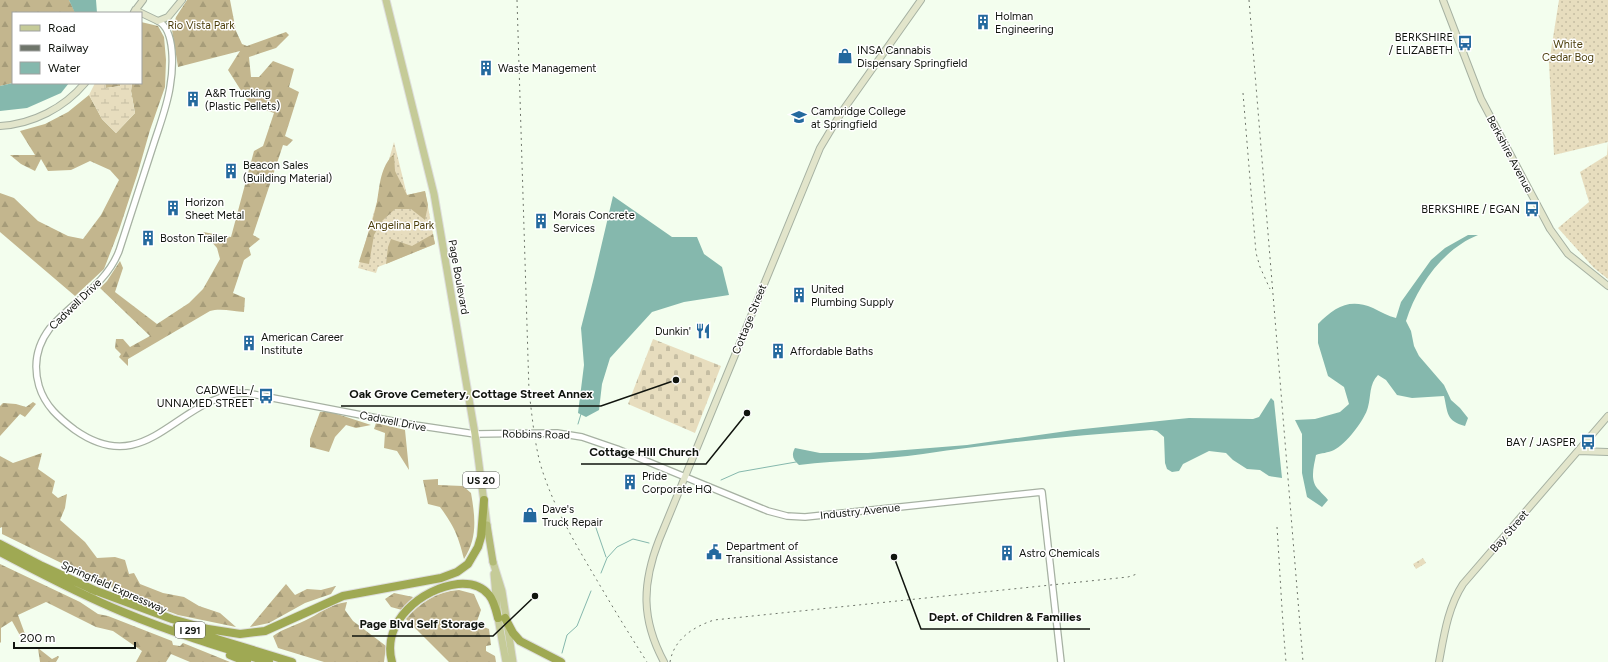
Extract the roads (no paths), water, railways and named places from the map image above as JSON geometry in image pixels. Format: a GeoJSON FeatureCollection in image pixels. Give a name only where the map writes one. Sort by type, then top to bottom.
{"type":"FeatureCollection","features":[{"type":"Feature","properties":{"kind":"highway"},"geometry":{"type":"LineString","coordinates":[[92,589],[178,621],[208,629],[240,634],[265,631],[343,596],[441,578],[460,571],[468,564],[478,547],[481,537],[484,500]]}},
{"type":"Feature","properties":{"kind":"highway","name":"Page Boulevard"},"geometry":{"type":"LineString","coordinates":[[487,525],[493,562]]}},
{"type":"Feature","properties":{"kind":"highway","name":"Springfield Expressway"},"geometry":{"type":"LineString","coordinates":[[0,544],[144,613],[178,626],[292,662]]}},
{"type":"Feature","properties":{"kind":"highway","name":"Springfield Expressway"},"geometry":{"type":"LineString","coordinates":[[0,552],[108,606],[187,636],[269,662]]}},
{"type":"Feature","properties":{"kind":"highway"},"geometry":{"type":"LineString","coordinates":[[392,662],[390,649],[400,620],[415,602],[433,591],[452,585],[474,585],[482,589],[490,596],[502,618]]}},
{"type":"Feature","properties":{"kind":"highway","name":"US 20"},"geometry":{"type":"LineString","coordinates":[[502,618],[512,633],[520,641],[560,662]]}},
{"type":"Feature","properties":{"kind":"highway"},"geometry":{"type":"LineString","coordinates":[[187,636],[247,662]]}},
{"type":"Feature","properties":{"kind":"main road"},"geometry":{"type":"LineString","coordinates":[[134,11],[143,0]]}},
{"type":"Feature","properties":{"kind":"main road"},"geometry":{"type":"LineString","coordinates":[[142,14],[158,21],[168,17],[182,0]]}},
{"type":"Feature","properties":{"kind":"main road","name":"Page Boulevard"},"geometry":{"type":"LineString","coordinates":[[386,0],[434,194],[476,434],[487,525]]}},
{"type":"Feature","properties":{"kind":"main road","name":"Cottage Street"},"geometry":{"type":"LineString","coordinates":[[664,662],[655,643],[648,619],[646,592],[654,553],[684,476],[820,148],[843,109],[922,0]]}},
{"type":"Feature","properties":{"kind":"main road","name":"Berkshire Avenue"},"geometry":{"type":"LineString","coordinates":[[1444,0],[1481,99],[1550,229],[1568,254],[1608,286]]}},
{"type":"Feature","properties":{"kind":"main road"},"geometry":{"type":"LineString","coordinates":[[0,126],[23,122],[45,114],[71,97],[83,84]]}},
{"type":"Feature","properties":{"kind":"main road","name":"Bay Street"},"geometry":{"type":"LineString","coordinates":[[1439,662],[1448,616],[1457,593],[1608,416]]}},
{"type":"Feature","properties":{"kind":"main road"},"geometry":{"type":"LineString","coordinates":[[1578,451],[1608,452]]}},
{"type":"Feature","properties":{"kind":"main road","name":"Page Boulevard"},"geometry":{"type":"LineString","coordinates":[[493,562],[502,618],[506,662]]}},
{"type":"Feature","properties":{"kind":"main road","name":"Page Boulevard"},"geometry":{"type":"LineString","coordinates":[[502,618],[513,662]]}},
{"type":"Feature","properties":{"kind":"street","name":"Cadwell Drive"},"geometry":{"type":"LineString","coordinates":[[158,21],[166,28],[170,44],[172,71],[168,96],[115,261],[98,282],[54,323],[40,344],[37,359],[37,376],[42,395],[50,409],[83,436],[96,442],[114,446],[131,446],[142,442],[216,398],[242,393],[257,394],[408,424],[476,434]]}},
{"type":"Feature","properties":{"kind":"street","name":"Robbins Road"},"geometry":{"type":"LineString","coordinates":[[476,434],[557,433],[574,435],[603,443],[684,476]]}},
{"type":"Feature","properties":{"kind":"street","name":"Industry Avenue"},"geometry":{"type":"LineString","coordinates":[[684,476],[768,511],[782,515],[801,517],[1042,492],[1061,662]]}},
{"type":"Feature","properties":{"kind":"water"},"geometry":{"type":"Polygon","coordinates":[[[69,0],[96,0],[97,12],[75,12],[69,0]]]}},
{"type":"Feature","properties":{"kind":"water"},"geometry":{"type":"Polygon","coordinates":[[[12,83],[68,84],[61,93],[27,108],[0,111],[0,86],[12,83]]]}},
{"type":"Feature","properties":{"kind":"water"},"geometry":{"type":"Polygon","coordinates":[[[613,196],[672,237],[697,237],[704,254],[722,267],[729,295],[684,302],[652,312],[610,358],[602,384],[599,410],[586,417],[578,413],[584,365],[581,328],[613,196]]]}},
{"type":"Feature","properties":{"kind":"water"},"geometry":{"type":"Polygon","coordinates":[[[1468,235],[1478,235],[1465,241],[1454,249],[1433,270],[1417,295],[1406,321],[1411,331],[1414,346],[1419,356],[1444,385],[1451,400],[1468,418],[1465,426],[1454,422],[1451,419],[1447,412],[1444,396],[1412,398],[1397,395],[1386,380],[1378,375],[1373,382],[1366,412],[1354,432],[1344,443],[1332,451],[1316,455],[1313,469],[1314,482],[1328,500],[1322,507],[1307,497],[1302,473],[1302,434],[1295,420],[1315,419],[1340,412],[1349,404],[1344,387],[1328,376],[1318,343],[1318,324],[1330,313],[1350,304],[1364,305],[1396,318],[1401,302],[1431,260],[1445,248],[1468,235]]]}},
{"type":"Feature","properties":{"kind":"water"},"geometry":{"type":"Polygon","coordinates":[[[1271,398],[1274,401],[1282,478],[1269,476],[1260,470],[1247,469],[1233,460],[1226,453],[1209,451],[1183,464],[1179,471],[1172,472],[1167,469],[1165,463],[1164,437],[1157,431],[1152,430],[1095,434],[980,446],[892,458],[799,465],[795,461],[793,455],[795,448],[820,453],[868,453],[967,445],[1074,430],[1189,418],[1253,419],[1259,417],[1271,398]]]}},
{"type":"Feature","properties":{"kind":"waterway"},"geometry":{"type":"LineString","coordinates":[[578,424],[581,414]]}},
{"type":"Feature","properties":{"kind":"waterway"},"geometry":{"type":"LineString","coordinates":[[721,480],[739,472],[796,462]]}},
{"type":"Feature","properties":{"kind":"waterway"},"geometry":{"type":"LineString","coordinates":[[595,525],[606,557]]}},
{"type":"Feature","properties":{"kind":"waterway"},"geometry":{"type":"LineString","coordinates":[[601,573],[607,558],[617,547],[633,539],[649,543]]}},
{"type":"Feature","properties":{"kind":"waterway"},"geometry":{"type":"LineString","coordinates":[[562,653],[567,635],[577,626],[591,591]]}},
{"type":"Feature","properties":{"kind":"railway"},"geometry":{"type":"LineString","coordinates":[[517,0],[529,391],[538,454],[545,478],[564,522],[601,588],[647,662]]}},
{"type":"Feature","properties":{"kind":"railway"},"geometry":{"type":"LineString","coordinates":[[1249,0],[1303,662]]}},
{"type":"Feature","properties":{"kind":"railway"},"geometry":{"type":"LineString","coordinates":[[1243,93],[1256,253],[1260,267],[1270,289]]}},
{"type":"Feature","properties":{"kind":"railway"},"geometry":{"type":"LineString","coordinates":[[1277,527],[1286,662]]}},
{"type":"Feature","properties":{"kind":"railway"},"geometry":{"type":"LineString","coordinates":[[670,662],[672,654],[680,640],[692,630],[714,620],[1128,577],[1137,574]]}},
{"type":"Feature","properties":{"kind":"place","name":"Holman Engineering"},"geometry":{"type":"Point","coordinates":[983,22]}},
{"type":"Feature","properties":{"kind":"place","name":"BERKSHIRE / ELIZABETH"},"geometry":{"type":"Point","coordinates":[1465,43]}},
{"type":"Feature","properties":{"kind":"place","name":"INSA Cannabis Dispensary Springfield"},"geometry":{"type":"Point","coordinates":[845,56]}},
{"type":"Feature","properties":{"kind":"place","name":"Waste Management"},"geometry":{"type":"Point","coordinates":[486,68]}},
{"type":"Feature","properties":{"kind":"place","name":"A&R Trucking (Plastic Pellets)"},"geometry":{"type":"Point","coordinates":[193,99]}},
{"type":"Feature","properties":{"kind":"place","name":"Cambridge College at Springfield"},"geometry":{"type":"Point","coordinates":[799,117]}},
{"type":"Feature","properties":{"kind":"place","name":"Beacon Sales (Building Material)"},"geometry":{"type":"Point","coordinates":[231,171]}},
{"type":"Feature","properties":{"kind":"place","name":"Horizon Sheet Metal"},"geometry":{"type":"Point","coordinates":[173,208]}},
{"type":"Feature","properties":{"kind":"place","name":"BERKSHIRE / EGAN"},"geometry":{"type":"Point","coordinates":[1532,209]}},
{"type":"Feature","properties":{"kind":"place","name":"Morais Concrete Services"},"geometry":{"type":"Point","coordinates":[541,221]}},
{"type":"Feature","properties":{"kind":"place","name":"Boston Trailer"},"geometry":{"type":"Point","coordinates":[148,238]}},
{"type":"Feature","properties":{"kind":"place","name":"United Plumbing Supply"},"geometry":{"type":"Point","coordinates":[799,295]}},
{"type":"Feature","properties":{"kind":"place","name":"Dunkin'"},"geometry":{"type":"Point","coordinates":[703,331]}},
{"type":"Feature","properties":{"kind":"place","name":"American Career Institute"},"geometry":{"type":"Point","coordinates":[249,343]}},
{"type":"Feature","properties":{"kind":"place","name":"Affordable Baths"},"geometry":{"type":"Point","coordinates":[778,351]}},
{"type":"Feature","properties":{"kind":"place","name":"Oak Grove Cemetery, Cottage Street Annex"},"geometry":{"type":"Point","coordinates":[676,380]}},
{"type":"Feature","properties":{"kind":"place","name":"CADWELL / UNNAMED STREET"},"geometry":{"type":"Point","coordinates":[266,396]}},
{"type":"Feature","properties":{"kind":"place","name":"Cottage Hill Church"},"geometry":{"type":"Point","coordinates":[747,413]}},
{"type":"Feature","properties":{"kind":"place","name":"BAY / JASPER"},"geometry":{"type":"Point","coordinates":[1588,442]}},
{"type":"Feature","properties":{"kind":"place","name":"Pride Corporate HQ"},"geometry":{"type":"Point","coordinates":[630,482]}},
{"type":"Feature","properties":{"kind":"place","name":"Dave's Truck Repair"},"geometry":{"type":"Point","coordinates":[530,515]}},
{"type":"Feature","properties":{"kind":"place","name":"Department of Transitional Assistance"},"geometry":{"type":"Point","coordinates":[714,552]}},
{"type":"Feature","properties":{"kind":"place","name":"Astro Chemicals"},"geometry":{"type":"Point","coordinates":[1007,553]}},
{"type":"Feature","properties":{"kind":"place","name":"Dept. of Children & Families"},"geometry":{"type":"Point","coordinates":[894,557]}},
{"type":"Feature","properties":{"kind":"place","name":"Page Blvd Self Storage"},"geometry":{"type":"Point","coordinates":[535,596]}},
{"type":"Feature","properties":{"kind":"park label","name":"Rio Vista Park"},"geometry":{"type":"Point","coordinates":[201,25]}},
{"type":"Feature","properties":{"kind":"park label","name":"White Cedar Bog"},"geometry":{"type":"Point","coordinates":[1568,50]}},
{"type":"Feature","properties":{"kind":"park label","name":"Angelina Park"},"geometry":{"type":"Point","coordinates":[401,225]}}]}
